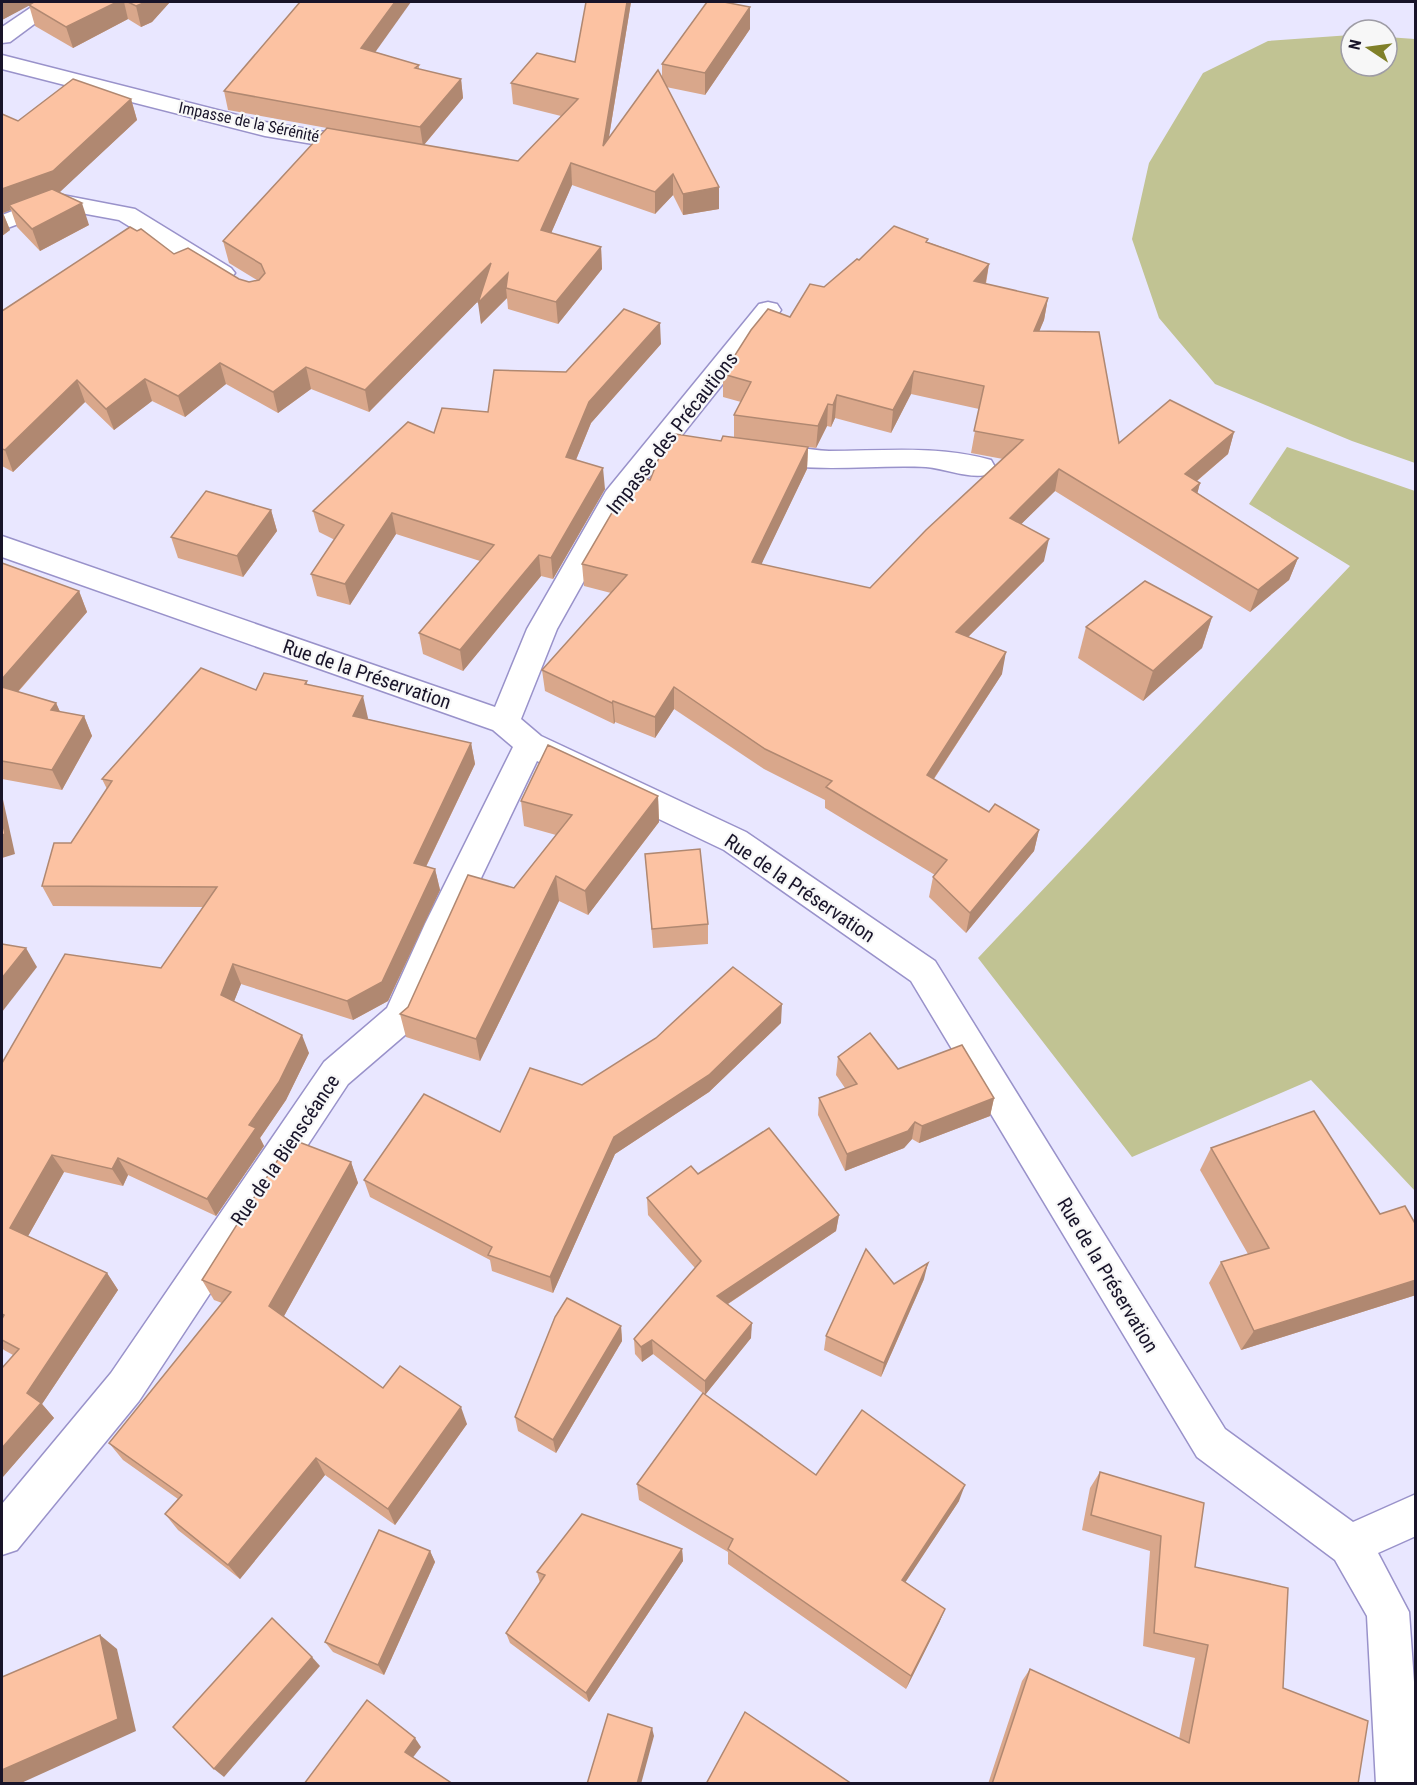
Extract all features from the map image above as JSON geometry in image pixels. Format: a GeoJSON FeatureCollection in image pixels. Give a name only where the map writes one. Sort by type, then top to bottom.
{"type":"FeatureCollection","features":[{"type":"Feature","properties":{"kind":"street"},"geometry":{"type":"LineString","coordinates":[[2,37],[53,2]]}},
{"type":"Feature","properties":{"kind":"street","name":"Impasse de la Sérénité"},"geometry":{"type":"LineString","coordinates":[[2,62],[266,129],[382,148]]}},
{"type":"Feature","properties":{"kind":"street"},"geometry":{"type":"LineString","coordinates":[[2,223],[57,201],[126,214],[245,286]]}},
{"type":"Feature","properties":{"kind":"street","name":"Impasse des Précautions"},"geometry":{"type":"LineString","coordinates":[[517,733],[542,628],[616,498],[768,310]]}},
{"type":"Feature","properties":{"kind":"street"},"geometry":{"type":"LineString","coordinates":[[663,440],[698,444]]}},
{"type":"Feature","properties":{"kind":"street"},"geometry":{"type":"LineString","coordinates":[[733,448],[826,459],[927,458],[981,467]]}},
{"type":"Feature","properties":{"kind":"street","name":"Rue de la Préservation"},"geometry":{"type":"LineString","coordinates":[[2,546],[517,733],[735,841],[923,971],[1210,1443],[1350,1545]]}},
{"type":"Feature","properties":{"kind":"street","name":"Rue de la Bienscéance"},"geometry":{"type":"LineString","coordinates":[[2,1535],[125,1387],[336,1073],[400,1018],[442,924],[517,733]]}},
{"type":"Feature","properties":{"kind":"street"},"geometry":{"type":"LineString","coordinates":[[1398,1784],[1388,1612],[1350,1545],[1416,1514]]}},
{"type":"Feature","properties":{"kind":"green space"},"geometry":{"type":"Polygon","coordinates":[[[1339,36],[1339,78],[1399,78],[1399,38],[1415,39],[1415,463],[1352,441],[1215,384],[1159,318],[1132,239],[1149,163],[1203,73],[1268,41],[1339,36]]]}},
{"type":"Feature","properties":{"kind":"green space"},"geometry":{"type":"Polygon","coordinates":[[[1287,447],[1415,491],[1415,1191],[1311,1080],[1132,1157],[978,958],[1350,566],[1249,504],[1287,447]]]}},
{"type":"Feature","properties":{"kind":"building"},"geometry":{"type":"Polygon","coordinates":[[[34,2],[117,2],[66,27],[29,5],[34,2]]]}},
{"type":"Feature","properties":{"kind":"building"},"geometry":{"type":"Polygon","coordinates":[[[128,2],[146,2],[136,6],[128,2]]]}},
{"type":"Feature","properties":{"kind":"building"},"geometry":{"type":"Polygon","coordinates":[[[300,2],[395,2],[361,48],[419,65],[415,68],[461,79],[420,127],[224,91],[300,2]]]}},
{"type":"Feature","properties":{"kind":"building"},"geometry":{"type":"Polygon","coordinates":[[[586,2],[627,2],[603,146],[658,70],[719,187],[683,194],[673,174],[655,192],[571,163],[541,230],[601,247],[556,302],[506,288],[508,273],[478,303],[491,263],[365,390],[306,367],[273,392],[220,363],[178,396],[145,379],[106,409],[77,380],[5,450],[2,449],[2,311],[130,227],[137,231],[141,229],[174,254],[188,248],[239,279],[249,282],[259,280],[265,273],[261,264],[223,241],[327,128],[518,161],[578,99],[511,83],[537,53],[575,62],[586,2]]]}},
{"type":"Feature","properties":{"kind":"building"},"geometry":{"type":"Polygon","coordinates":[[[707,2],[724,2],[750,7],[705,73],[662,64],[707,2]]]}},
{"type":"Feature","properties":{"kind":"building"},"geometry":{"type":"Polygon","coordinates":[[[73,79],[131,99],[53,171],[2,189],[2,114],[18,121],[73,79]]]}},
{"type":"Feature","properties":{"kind":"building"},"geometry":{"type":"Polygon","coordinates":[[[52,189],[82,203],[32,229],[9,205],[52,189]]]}},
{"type":"Feature","properties":{"kind":"building"},"geometry":{"type":"Polygon","coordinates":[[[894,226],[928,239],[926,242],[989,264],[974,281],[1048,298],[1034,331],[1099,332],[1119,443],[1170,400],[1234,432],[1185,474],[1200,483],[1192,490],[1298,558],[1258,590],[1059,469],[1010,518],[1049,539],[956,632],[1006,652],[927,775],[989,812],[995,804],[1039,830],[970,913],[933,877],[947,860],[826,787],[832,781],[765,749],[674,687],[655,717],[613,701],[612,703],[542,670],[627,575],[582,564],[634,475],[650,480],[669,433],[721,441],[723,436],[808,447],[752,562],[870,588],[926,530],[1023,440],[974,431],[984,386],[914,371],[893,410],[837,395],[833,405],[828,404],[818,426],[734,415],[751,382],[723,374],[751,330],[768,309],[790,317],[810,284],[824,287],[857,259],[859,260],[894,226]]]}},
{"type":"Feature","properties":{"kind":"building"},"geometry":{"type":"Polygon","coordinates":[[[624,309],[660,323],[589,402],[566,457],[603,468],[551,558],[539,555],[460,650],[419,633],[494,545],[392,513],[345,584],[311,574],[344,525],[313,511],[408,422],[434,433],[442,408],[488,412],[494,370],[566,372],[624,309]]]}},
{"type":"Feature","properties":{"kind":"building"},"geometry":{"type":"Polygon","coordinates":[[[206,491],[271,510],[237,556],[171,537],[206,491]]]}},
{"type":"Feature","properties":{"kind":"building"},"geometry":{"type":"Polygon","coordinates":[[[2,563],[79,591],[2,679],[2,563]]]}},
{"type":"Feature","properties":{"kind":"building"},"geometry":{"type":"Polygon","coordinates":[[[1145,581],[1212,617],[1153,671],[1086,627],[1145,581]]]}},
{"type":"Feature","properties":{"kind":"building"},"geometry":{"type":"Polygon","coordinates":[[[201,668],[256,690],[264,673],[307,681],[305,684],[363,696],[353,716],[471,743],[414,863],[435,869],[382,982],[347,1001],[233,964],[221,995],[302,1035],[279,1082],[249,1125],[256,1128],[207,1199],[118,1158],[112,1169],[52,1155],[10,1228],[107,1273],[27,1393],[41,1403],[2,1448],[2,1368],[19,1349],[2,1340],[4,1315],[2,1314],[2,1063],[65,954],[161,968],[217,887],[42,886],[54,843],[71,843],[112,781],[102,779],[201,668]]]}},
{"type":"Feature","properties":{"kind":"building"},"geometry":{"type":"Polygon","coordinates":[[[2,687],[56,703],[51,710],[84,716],[52,770],[2,761],[2,687]]]}},
{"type":"Feature","properties":{"kind":"building"},"geometry":{"type":"Polygon","coordinates":[[[548,745],[658,796],[585,891],[556,876],[476,1039],[400,1014],[408,1007],[468,875],[514,888],[572,815],[521,801],[548,745]]]}},
{"type":"Feature","properties":{"kind":"building"},"geometry":{"type":"Polygon","coordinates":[[[700,849],[708,924],[652,929],[645,854],[700,849]]]}},
{"type":"Feature","properties":{"kind":"building"},"geometry":{"type":"Polygon","coordinates":[[[2,944],[26,948],[2,978],[2,944]]]}},
{"type":"Feature","properties":{"kind":"building"},"geometry":{"type":"Polygon","coordinates":[[[733,967],[782,1004],[709,1075],[614,1137],[550,1277],[488,1255],[492,1247],[364,1180],[424,1094],[500,1132],[530,1068],[582,1085],[656,1038],[733,967]]]}},
{"type":"Feature","properties":{"kind":"building"},"geometry":{"type":"Polygon","coordinates":[[[870,1033],[898,1069],[962,1045],[994,1098],[922,1126],[915,1122],[908,1131],[847,1154],[819,1098],[857,1084],[838,1057],[870,1033]]]}},
{"type":"Feature","properties":{"kind":"building"},"geometry":{"type":"Polygon","coordinates":[[[1314,1111],[1380,1214],[1405,1206],[1416,1225],[1416,1280],[1254,1331],[1221,1262],[1269,1248],[1211,1148],[1314,1111]]]}},
{"type":"Feature","properties":{"kind":"building"},"geometry":{"type":"Polygon","coordinates":[[[769,1128],[839,1215],[717,1296],[752,1323],[705,1381],[652,1340],[641,1347],[634,1339],[701,1261],[647,1198],[691,1166],[698,1174],[769,1128]]]}},
{"type":"Feature","properties":{"kind":"building"},"geometry":{"type":"Polygon","coordinates":[[[291,1139],[351,1162],[269,1306],[383,1388],[400,1366],[461,1407],[388,1509],[316,1458],[228,1565],[165,1514],[182,1495],[109,1443],[231,1292],[202,1280],[291,1139]]]}},
{"type":"Feature","properties":{"kind":"building"},"geometry":{"type":"Polygon","coordinates":[[[866,1249],[894,1284],[928,1263],[884,1363],[826,1336],[866,1249]]]}},
{"type":"Feature","properties":{"kind":"building"},"geometry":{"type":"Polygon","coordinates":[[[567,1298],[621,1326],[553,1440],[515,1417],[555,1317],[567,1298]]]}},
{"type":"Feature","properties":{"kind":"building"},"geometry":{"type":"Polygon","coordinates":[[[703,1393],[816,1475],[862,1410],[965,1485],[902,1580],[945,1609],[911,1676],[728,1549],[733,1539],[637,1484],[703,1393]]]}},
{"type":"Feature","properties":{"kind":"building"},"geometry":{"type":"Polygon","coordinates":[[[1100,1472],[1204,1503],[1195,1567],[1288,1588],[1283,1688],[1368,1721],[1358,1784],[992,1784],[1030,1669],[1189,1743],[1208,1645],[1154,1633],[1161,1536],[1091,1515],[1100,1472]]]}},
{"type":"Feature","properties":{"kind":"building"},"geometry":{"type":"Polygon","coordinates":[[[582,1514],[682,1549],[586,1693],[506,1633],[545,1575],[537,1572],[582,1514]]]}},
{"type":"Feature","properties":{"kind":"building"},"geometry":{"type":"Polygon","coordinates":[[[379,1530],[430,1551],[378,1665],[325,1642],[379,1530]]]}},
{"type":"Feature","properties":{"kind":"building"},"geometry":{"type":"Polygon","coordinates":[[[272,1618],[312,1657],[214,1769],[173,1727],[272,1618]]]}},
{"type":"Feature","properties":{"kind":"building"},"geometry":{"type":"Polygon","coordinates":[[[100,1635],[118,1719],[2,1770],[2,1677],[100,1635]]]}},
{"type":"Feature","properties":{"kind":"building"},"geometry":{"type":"Polygon","coordinates":[[[367,1700],[415,1738],[405,1752],[453,1784],[304,1784],[367,1700]]]}},
{"type":"Feature","properties":{"kind":"building"},"geometry":{"type":"Polygon","coordinates":[[[745,1712],[852,1784],[706,1784],[745,1712]]]}},
{"type":"Feature","properties":{"kind":"building"},"geometry":{"type":"Polygon","coordinates":[[[608,1714],[652,1728],[637,1784],[587,1784],[608,1714]]]}}]}
